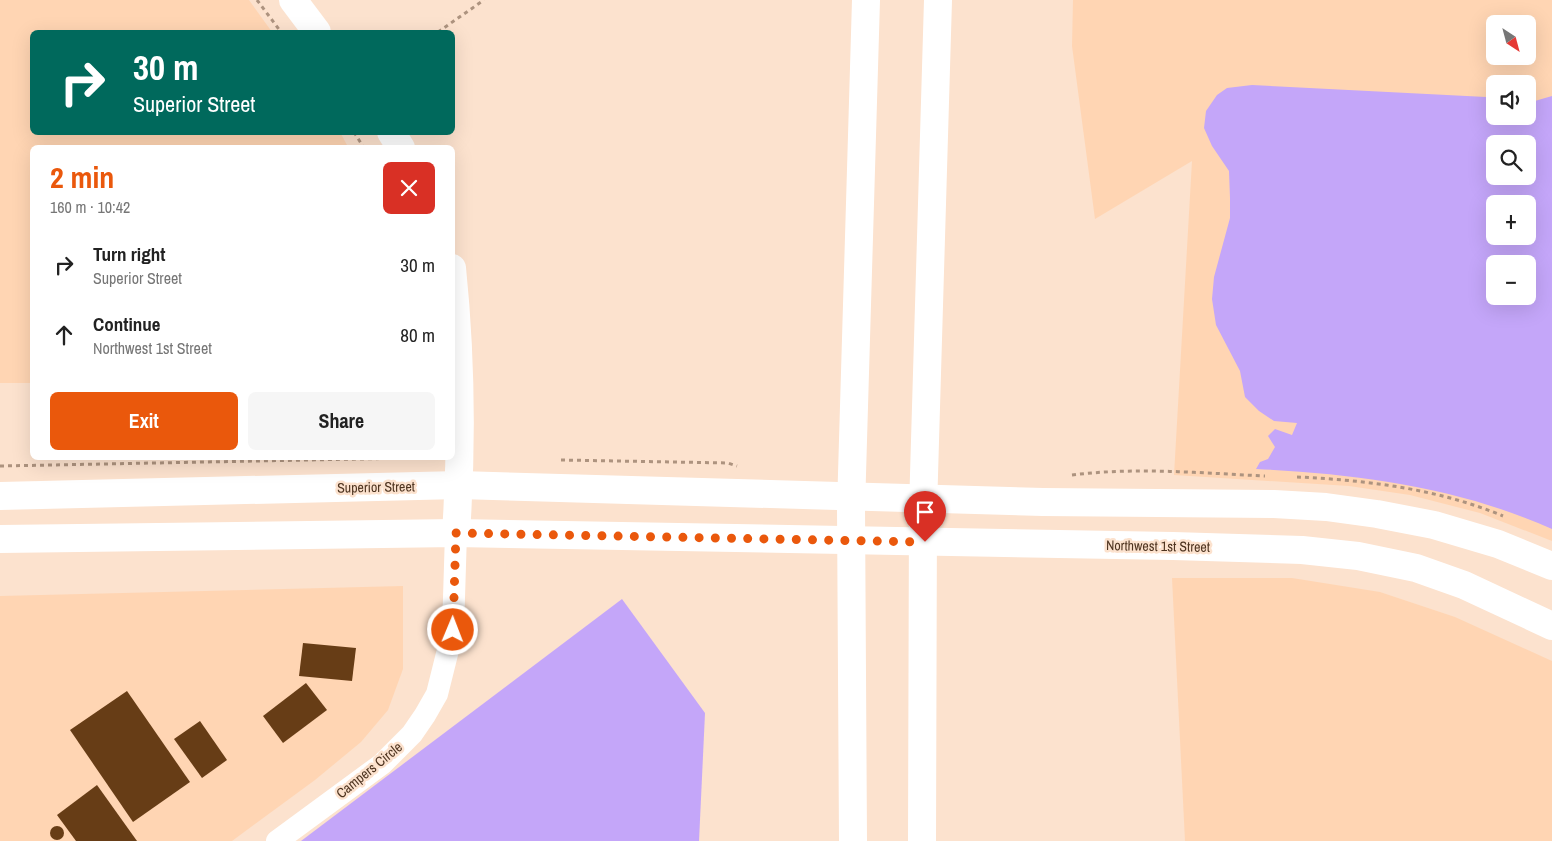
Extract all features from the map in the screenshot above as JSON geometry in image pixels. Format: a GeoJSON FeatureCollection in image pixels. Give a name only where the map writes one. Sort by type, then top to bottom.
{"type":"FeatureCollection","features":[{"type":"Feature","properties":{"kind":"main road"},"geometry":{"type":"LineString","coordinates":[[293,0],[316,30]]}},
{"type":"Feature","properties":{"kind":"main road"},"geometry":{"type":"LineString","coordinates":[[853,841],[851,508],[866,0]]}},
{"type":"Feature","properties":{"kind":"main road"},"geometry":{"type":"LineString","coordinates":[[922,841],[923,509],[938,0]]}},
{"type":"Feature","properties":{"kind":"main road"},"geometry":{"type":"LineString","coordinates":[[0,539],[456,533],[460,434],[455,294]]}},
{"type":"Feature","properties":{"kind":"main road","name":"Superior Street"},"geometry":{"type":"LineString","coordinates":[[0,496],[459,485],[1043,502],[1274,504],[1326,507],[1377,514],[1434,526],[1498,544],[1552,566]]}},
{"type":"Feature","properties":{"kind":"main road","name":"Northwest 1st Street"},"geometry":{"type":"LineString","coordinates":[[456,533],[1302,550],[1358,556],[1416,568],[1464,585],[1552,626]]}},
{"type":"Feature","properties":{"kind":"main road"},"geometry":{"type":"LineString","coordinates":[[840,841],[853,625]]}},
{"type":"Feature","properties":{"kind":"main road"},"geometry":{"type":"LineString","coordinates":[[924,657],[936,841]]}},
{"type":"Feature","properties":{"kind":"street","name":"Campers Circle"},"geometry":{"type":"LineString","coordinates":[[277,841],[382,764],[412,734],[425,715],[437,694],[453,630],[456,533]]}},
{"type":"Feature","properties":{"kind":"path"},"geometry":{"type":"LineString","coordinates":[[256,0],[278,30]]}},
{"type":"Feature","properties":{"kind":"path"},"geometry":{"type":"LineString","coordinates":[[441,30],[484,0]]}},
{"type":"Feature","properties":{"kind":"path"},"geometry":{"type":"LineString","coordinates":[[0,466],[308,460]]}},
{"type":"Feature","properties":{"kind":"shaded area"},"geometry":{"type":"Polygon","coordinates":[[[0,0],[249,0],[271,30],[30,30],[30,135],[342,135],[347,145],[30,145],[30,383],[0,383],[0,0]]]}},
{"type":"Feature","properties":{"kind":"shaded area"},"geometry":{"type":"Polygon","coordinates":[[[1073,0],[1552,0],[1552,541],[1480,513],[1410,495],[1349,486],[1174,475],[1192,161],[1095,219],[1072,46],[1073,0]]]}},
{"type":"Feature","properties":{"kind":"shaded area"},"geometry":{"type":"Polygon","coordinates":[[[1252,85],[1486,97],[1486,125],[1536,125],[1536,101],[1552,96],[1552,529],[1480,503],[1407,485],[1370,479],[1256,469],[1260,462],[1268,459],[1275,447],[1268,436],[1275,429],[1292,435],[1297,423],[1274,421],[1259,411],[1245,397],[1240,371],[1216,325],[1212,299],[1214,277],[1230,218],[1229,171],[1212,146],[1204,128],[1206,111],[1217,95],[1227,88],[1252,85]]]}},
{"type":"Feature","properties":{"kind":"shaded area"},"geometry":{"type":"Polygon","coordinates":[[[1172,578],[1292,578],[1380,592],[1455,617],[1552,661],[1552,841],[1185,841],[1172,578]]]}},
{"type":"Feature","properties":{"kind":"shaded area"},"geometry":{"type":"Polygon","coordinates":[[[403,586],[403,669],[388,710],[361,742],[315,780],[232,841],[0,841],[0,596],[403,586]]]}},
{"type":"Feature","properties":{"kind":"shaded area"},"geometry":{"type":"Polygon","coordinates":[[[622,599],[705,713],[699,841],[301,841],[622,599]]]}},
{"type":"Feature","properties":{"kind":"building"},"geometry":{"type":"Polygon","coordinates":[[[303,643],[356,648],[352,681],[299,676],[303,643]]]}},
{"type":"Feature","properties":{"kind":"building"},"geometry":{"type":"Polygon","coordinates":[[[306,683],[327,710],[283,743],[263,716],[306,683]]]}},
{"type":"Feature","properties":{"kind":"building"},"geometry":{"type":"Polygon","coordinates":[[[127,691],[190,782],[133,822],[70,730],[127,691]]]}},
{"type":"Feature","properties":{"kind":"building"},"geometry":{"type":"Polygon","coordinates":[[[200,721],[227,760],[202,778],[174,739],[200,721]]]}},
{"type":"Feature","properties":{"kind":"building"},"geometry":{"type":"Polygon","coordinates":[[[97,785],[137,841],[76,841],[57,815],[97,785]]]}},
{"type":"Feature","properties":{"kind":"building"},"geometry":{"type":"Polygon","coordinates":[[[57,826],[62,828],[64,833],[62,838],[57,840],[52,838],[50,833],[52,828],[57,826]]]}},
{"type":"Feature","properties":{"kind":"route"},"geometry":{"type":"LineString","coordinates":[[453,630],[456,533],[925,542]]}}]}
